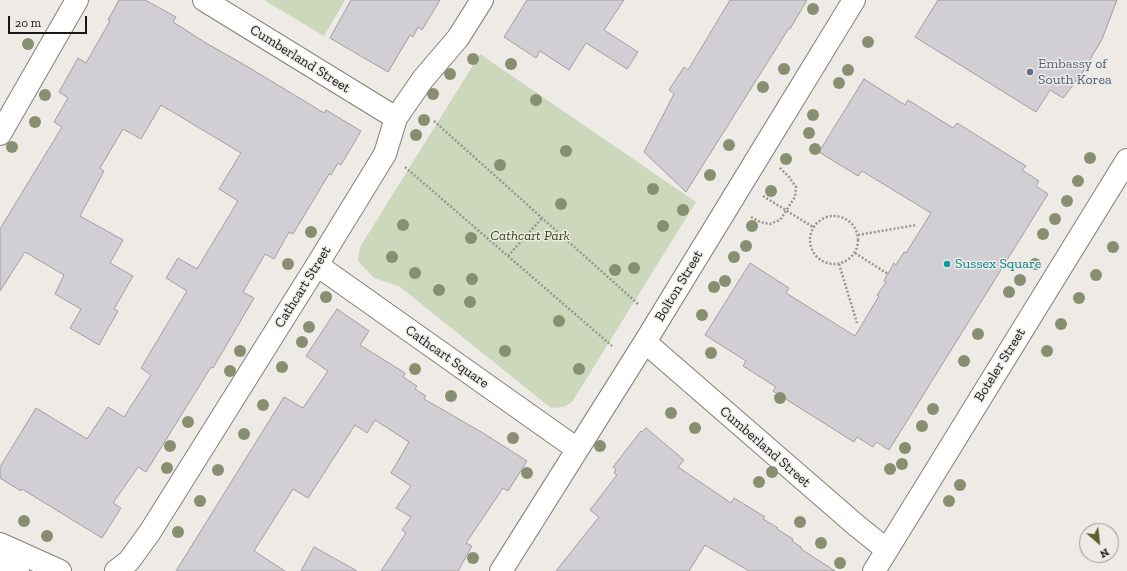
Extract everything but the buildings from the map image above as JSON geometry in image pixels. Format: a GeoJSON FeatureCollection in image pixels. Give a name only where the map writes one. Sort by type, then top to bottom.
{"type":"FeatureCollection","features":[{"type":"Feature","properties":{"kind":"main road"},"geometry":{"type":"LineString","coordinates":[[0,134],[77,0]]}},
{"type":"Feature","properties":{"kind":"main road","name":"Cumberland Street"},"geometry":{"type":"LineString","coordinates":[[204,0],[396,118]]}},
{"type":"Feature","properties":{"kind":"main road","name":"Cathcart Street"},"geometry":{"type":"LineString","coordinates":[[116,571],[129,562],[150,532],[317,265],[385,154],[396,118],[423,79],[458,38],[482,0]]}},
{"type":"Feature","properties":{"kind":"main road","name":"Bolton Street"},"geometry":{"type":"LineString","coordinates":[[502,571],[645,342],[854,0]]}},
{"type":"Feature","properties":{"kind":"main road","name":"Boteler Street"},"geometry":{"type":"LineString","coordinates":[[874,571],[1127,160]]}},
{"type":"Feature","properties":{"kind":"main road","name":"Cathcart Square"},"geometry":{"type":"LineString","coordinates":[[317,265],[577,449]]}},
{"type":"Feature","properties":{"kind":"main road","name":"Cumberland Street"},"geometry":{"type":"LineString","coordinates":[[645,342],[821,496],[887,550]]}},
{"type":"Feature","properties":{"kind":"main road"},"geometry":{"type":"LineString","coordinates":[[0,544],[60,571]]}},
{"type":"Feature","properties":{"kind":"main road"},"geometry":{"type":"LineString","coordinates":[[0,558],[18,571]]}},
{"type":"Feature","properties":{"kind":"path"},"geometry":{"type":"LineString","coordinates":[[434,121],[638,304]]}},
{"type":"Feature","properties":{"kind":"path"},"geometry":{"type":"LineString","coordinates":[[403,166],[612,346]]}},
{"type":"Feature","properties":{"kind":"path"},"geometry":{"type":"LineString","coordinates":[[749,215],[760,222],[770,224],[780,220],[795,197],[796,187],[779,167]]}},
{"type":"Feature","properties":{"kind":"path"},"geometry":{"type":"LineString","coordinates":[[742,183],[813,227]]}},
{"type":"Feature","properties":{"kind":"path"},"geometry":{"type":"LineString","coordinates":[[829,216],[838,216],[847,220],[854,226],[858,234],[858,244],[855,253],[848,260],[839,264],[830,264],[821,261],[814,254],[810,246],[810,236],[813,227],[820,220],[829,216]]}},
{"type":"Feature","properties":{"kind":"path"},"geometry":{"type":"LineString","coordinates":[[508,256],[542,218]]}},
{"type":"Feature","properties":{"kind":"path"},"geometry":{"type":"LineString","coordinates":[[858,234],[916,225]]}},
{"type":"Feature","properties":{"kind":"path"},"geometry":{"type":"LineString","coordinates":[[855,253],[888,274]]}},
{"type":"Feature","properties":{"kind":"path"},"geometry":{"type":"LineString","coordinates":[[839,264],[857,322]]}},
{"type":"Feature","properties":{"kind":"green space"},"geometry":{"type":"Polygon","coordinates":[[[264,0],[345,0],[324,36],[264,0]]]}},
{"type":"Feature","properties":{"kind":"green space","name":"Cathcart Park"},"geometry":{"type":"Polygon","coordinates":[[[480,54],[696,202],[572,402],[564,407],[551,408],[399,286],[374,278],[358,261],[360,247],[480,54]]]}},
{"type":"Feature","properties":{"kind":"place","name":"Embassy of South Korea"},"geometry":{"type":"Point","coordinates":[1030,72]}},
{"type":"Feature","properties":{"kind":"place","name":"Sussex Square"},"geometry":{"type":"Point","coordinates":[947,264]}}]}
